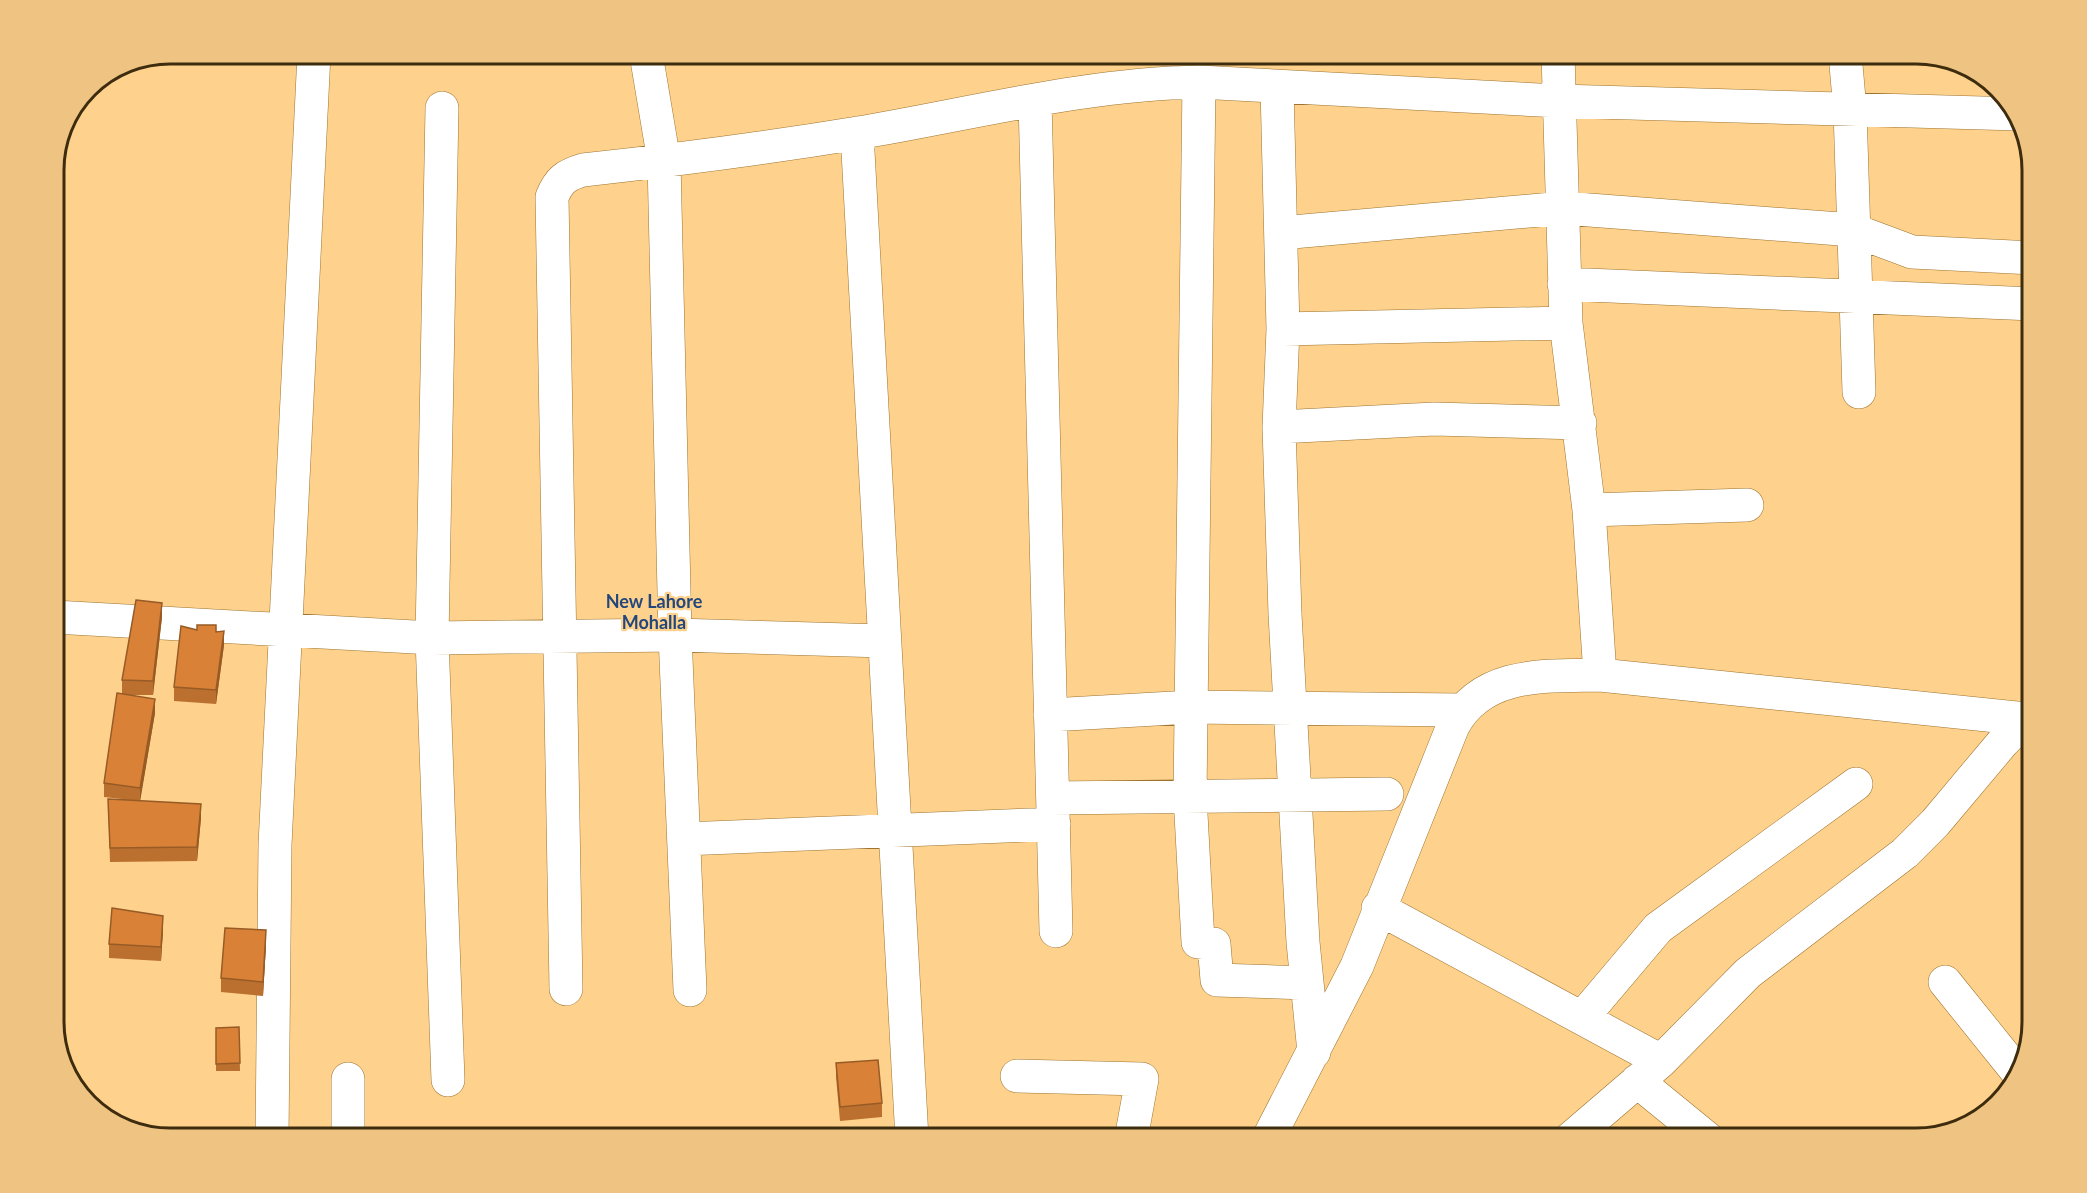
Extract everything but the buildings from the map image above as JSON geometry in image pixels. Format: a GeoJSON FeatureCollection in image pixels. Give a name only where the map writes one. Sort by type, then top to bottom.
{"type":"FeatureCollection","features":[{"type":"Feature","properties":{"kind":"street"},"geometry":{"type":"LineString","coordinates":[[1558,64],[1566,323],[1589,510],[1600,675]]}},
{"type":"Feature","properties":{"kind":"street"},"geometry":{"type":"LineString","coordinates":[[1846,64],[1850,110],[1859,392]]}},
{"type":"Feature","properties":{"kind":"street"},"geometry":{"type":"LineString","coordinates":[[272,1129],[275,845],[288,630],[314,65]]}},
{"type":"Feature","properties":{"kind":"street"},"geometry":{"type":"LineString","coordinates":[[648,65],[664,161],[675,635],[690,990]]}},
{"type":"Feature","properties":{"kind":"street"},"geometry":{"type":"LineString","coordinates":[[566,989],[552,197],[558,183],[568,175],[584,170],[664,161],[857,133],[1104,88],[1149,83],[1199,82],[1558,101],[2005,114]]}},
{"type":"Feature","properties":{"kind":"street"},"geometry":{"type":"LineString","coordinates":[[1199,82],[1190,796],[1198,942],[1214,944],[1217,980],[1307,983]]}},
{"type":"Feature","properties":{"kind":"street"},"geometry":{"type":"LineString","coordinates":[[1277,87],[1283,329],[1279,427],[1289,706],[1307,983],[1314,1052]]}},
{"type":"Feature","properties":{"kind":"street"},"geometry":{"type":"LineString","coordinates":[[1035,100],[1056,931]]}},
{"type":"Feature","properties":{"kind":"street"},"geometry":{"type":"LineString","coordinates":[[442,108],[432,638],[448,1080]]}},
{"type":"Feature","properties":{"kind":"street"},"geometry":{"type":"LineString","coordinates":[[857,133],[911,1129]]}},
{"type":"Feature","properties":{"kind":"street"},"geometry":{"type":"LineString","coordinates":[[1281,232],[1563,208],[1853,230],[1912,252],[2022,257]]}},
{"type":"Feature","properties":{"kind":"street"},"geometry":{"type":"LineString","coordinates":[[1564,284],[2022,304]]}},
{"type":"Feature","properties":{"kind":"street"},"geometry":{"type":"LineString","coordinates":[[1283,329],[1566,323]]}},
{"type":"Feature","properties":{"kind":"street"},"geometry":{"type":"LineString","coordinates":[[1279,427],[1434,419],[1580,423]]}},
{"type":"Feature","properties":{"kind":"street"},"geometry":{"type":"LineString","coordinates":[[1589,510],[1747,506]]}},
{"type":"Feature","properties":{"kind":"street"},"geometry":{"type":"LineString","coordinates":[[65,618],[432,638],[675,635],[884,640]]}},
{"type":"Feature","properties":{"kind":"street"},"geometry":{"type":"LineString","coordinates":[[1273,1129],[1357,966],[1378,908],[1461,710],[1494,687],[1514,680],[1541,676],[1600,675],[2022,717]]}},
{"type":"Feature","properties":{"kind":"street"},"geometry":{"type":"LineString","coordinates":[[1050,715],[1191,707],[1289,706],[1461,710]]}},
{"type":"Feature","properties":{"kind":"street"},"geometry":{"type":"LineString","coordinates":[[1582,1129],[1649,1071],[1748,973],[1905,853],[1935,823],[1966,783],[2022,725]]}},
{"type":"Feature","properties":{"kind":"street"},"geometry":{"type":"LineString","coordinates":[[1582,1018],[1658,928],[1856,784]]}},
{"type":"Feature","properties":{"kind":"street"},"geometry":{"type":"LineString","coordinates":[[684,838],[894,829],[1190,796],[1388,794]]}},
{"type":"Feature","properties":{"kind":"street"},"geometry":{"type":"LineString","coordinates":[[1378,908],[1582,1018],[1649,1071],[1699,1129]]}},
{"type":"Feature","properties":{"kind":"street"},"geometry":{"type":"LineString","coordinates":[[1946,982],[2013,1066]]}},
{"type":"Feature","properties":{"kind":"street"},"geometry":{"type":"LineString","coordinates":[[1017,1076],[1142,1079],[1133,1129]]}},
{"type":"Feature","properties":{"kind":"street"},"geometry":{"type":"LineString","coordinates":[[348,1079],[348,1129]]}},
{"type":"Feature","properties":{"kind":"district","name":"New Lahore Mohalla"},"geometry":{"type":"Point","coordinates":[654,612]}}]}
